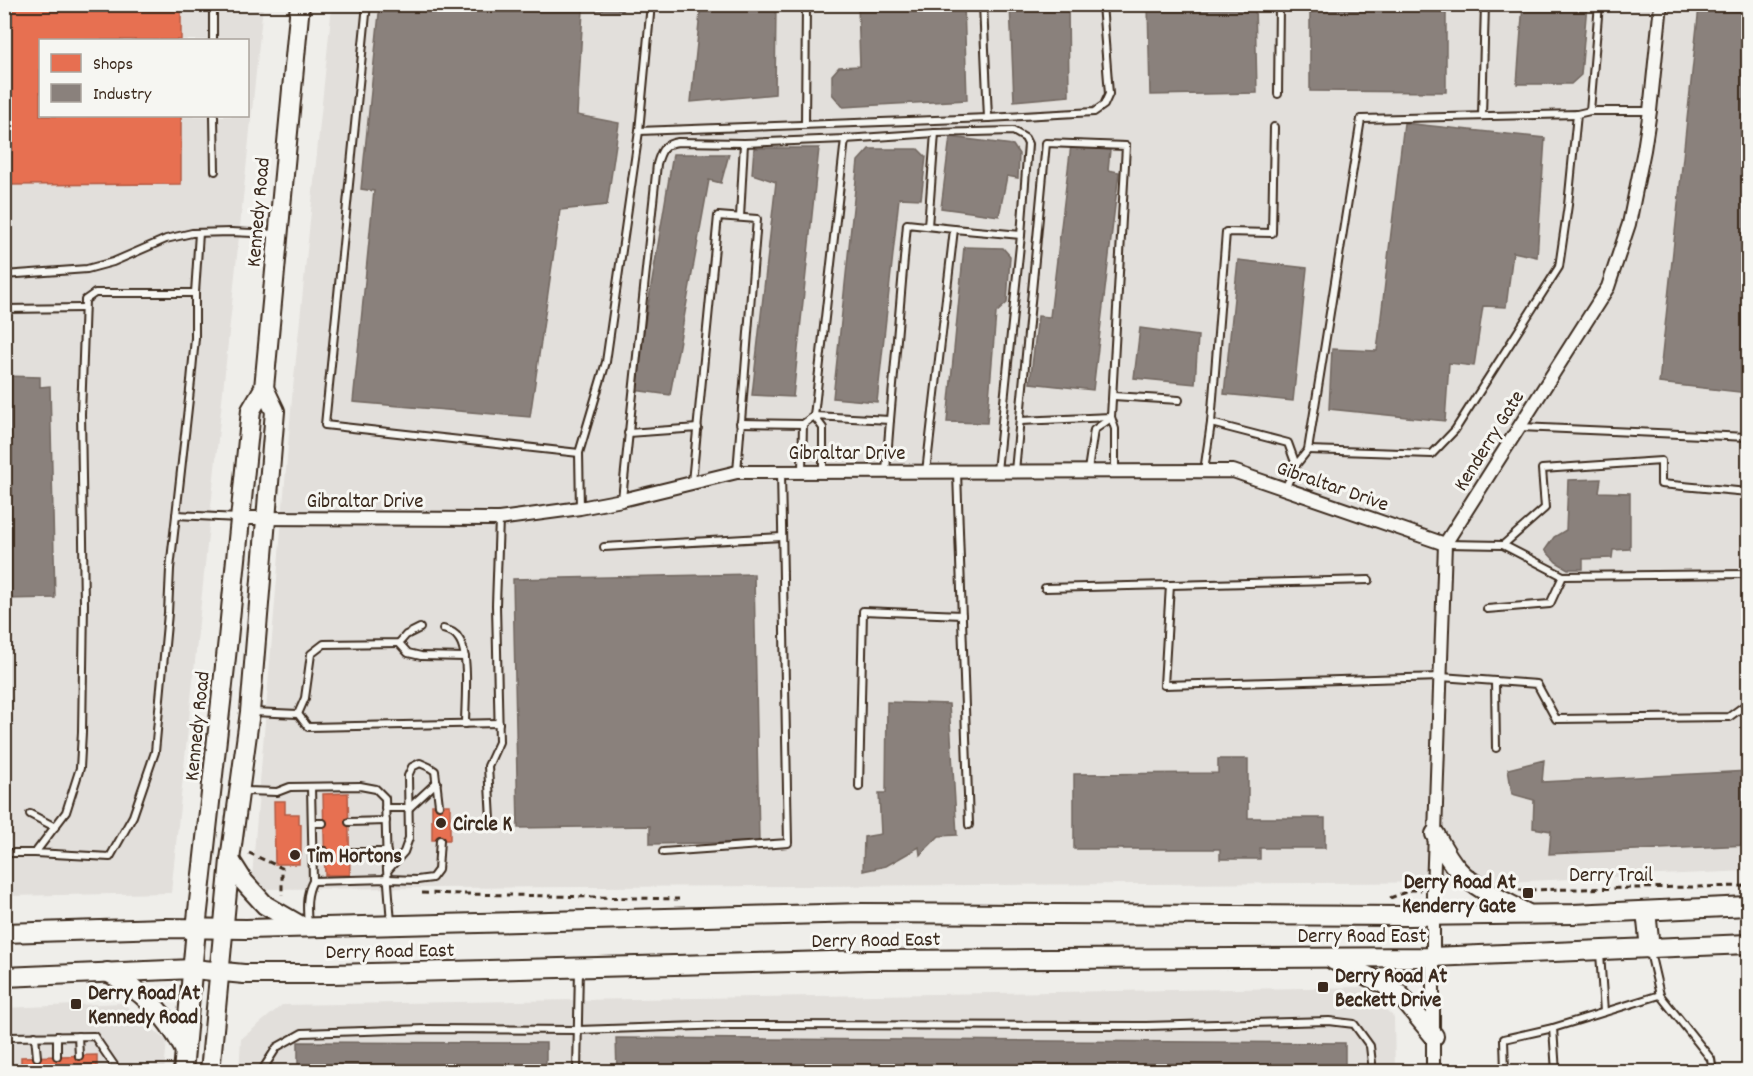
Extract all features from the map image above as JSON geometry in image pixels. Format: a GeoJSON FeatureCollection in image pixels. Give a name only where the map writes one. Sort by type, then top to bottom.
{"type":"FeatureCollection","features":[{"type":"Feature","properties":{"kind":"main road","name":"Kennedy Road"},"geometry":{"type":"LineString","coordinates":[[183,1071],[251,410],[264,388],[300,4]]}},
{"type":"Feature","properties":{"kind":"main road","name":"Kennedy Road"},"geometry":{"type":"LineString","coordinates":[[210,1071],[230,860],[250,712],[275,411],[264,388]]}},
{"type":"Feature","properties":{"kind":"main road"},"geometry":{"type":"LineString","coordinates":[[1435,834],[1446,855],[1459,872],[1498,898],[1528,914]]}},
{"type":"Feature","properties":{"kind":"main road"},"geometry":{"type":"LineString","coordinates":[[230,860],[244,882],[265,905],[306,927]]}},
{"type":"Feature","properties":{"kind":"main road","name":"Derry Road East"},"geometry":{"type":"LineString","coordinates":[[4,933],[862,913],[1396,916],[1573,914],[1749,906]]}},
{"type":"Feature","properties":{"kind":"main road"},"geometry":{"type":"LineString","coordinates":[[1646,911],[1650,949]]}},
{"type":"Feature","properties":{"kind":"main road","name":"Derry Road East"},"geometry":{"type":"LineString","coordinates":[[4,977],[193,969],[218,972],[332,974],[868,960],[1432,957],[1749,944]]}},
{"type":"Feature","properties":{"kind":"main road"},"geometry":{"type":"LineString","coordinates":[[1329,958],[1382,983],[1400,995],[1434,1036]]}},
{"type":"Feature","properties":{"kind":"main road"},"geometry":{"type":"LineString","coordinates":[[107,972],[139,991],[170,1025],[184,1048]]}},
{"type":"Feature","properties":{"kind":"street","name":"Kenderry Gate"},"geometry":{"type":"LineString","coordinates":[[1445,544],[1608,287],[1629,224],[1650,111],[1661,4]]}},
{"type":"Feature","properties":{"kind":"street","name":"Gibraltar Drive"},"geometry":{"type":"LineString","coordinates":[[240,518],[499,519],[622,500],[737,472],[1233,471],[1445,544]]}},
{"type":"Feature","properties":{"kind":"street"},"geometry":{"type":"LineString","coordinates":[[1433,1071],[1432,915],[1445,544]]}},
{"type":"Feature","properties":{"kind":"lane"},"geometry":{"type":"LineString","coordinates":[[213,4],[213,39]]}},
{"type":"Feature","properties":{"kind":"lane"},"geometry":{"type":"LineString","coordinates":[[367,4],[325,425],[579,453]]}},
{"type":"Feature","properties":{"kind":"lane"},"geometry":{"type":"LineString","coordinates":[[580,508],[579,453],[606,362],[639,131],[651,4]]}},
{"type":"Feature","properties":{"kind":"lane"},"geometry":{"type":"LineString","coordinates":[[806,4],[806,124]]}},
{"type":"Feature","properties":{"kind":"lane"},"geometry":{"type":"LineString","coordinates":[[982,4],[988,118]]}},
{"type":"Feature","properties":{"kind":"lane"},"geometry":{"type":"LineString","coordinates":[[639,131],[1094,112],[1104,105],[1109,94],[1102,4]]}},
{"type":"Feature","properties":{"kind":"lane"},"geometry":{"type":"LineString","coordinates":[[1278,94],[1279,4]]}},
{"type":"Feature","properties":{"kind":"lane"},"geometry":{"type":"LineString","coordinates":[[1482,116],[1485,4]]}},
{"type":"Feature","properties":{"kind":"lane"},"geometry":{"type":"LineString","coordinates":[[1590,111],[1599,4]]}},
{"type":"Feature","properties":{"kind":"lane"},"geometry":{"type":"LineString","coordinates":[[1285,489],[1296,465],[1308,450],[1361,119],[1650,111]]}},
{"type":"Feature","properties":{"kind":"lane"},"geometry":{"type":"LineString","coordinates":[[1308,450],[1432,454],[1455,430],[1559,267],[1568,205],[1576,114]]}},
{"type":"Feature","properties":{"kind":"lane"},"geometry":{"type":"LineString","coordinates":[[214,117],[215,171]]}},
{"type":"Feature","properties":{"kind":"lane"},"geometry":{"type":"LineString","coordinates":[[1204,471],[1211,423],[1226,232],[1272,233],[1274,127]]}},
{"type":"Feature","properties":{"kind":"lane"},"geometry":{"type":"LineString","coordinates":[[622,500],[655,176],[660,152],[664,146],[678,142],[744,143],[1013,131],[1026,138],[1029,153],[997,471]]}},
{"type":"Feature","properties":{"kind":"lane"},"geometry":{"type":"LineString","coordinates":[[928,226],[935,133]]}},
{"type":"Feature","properties":{"kind":"lane"},"geometry":{"type":"LineString","coordinates":[[823,471],[823,428],[814,416],[845,139]]}},
{"type":"Feature","properties":{"kind":"lane"},"geometry":{"type":"LineString","coordinates":[[740,217],[744,143]]}},
{"type":"Feature","properties":{"kind":"lane"},"geometry":{"type":"LineString","coordinates":[[1015,471],[1046,143],[1126,146],[1111,417],[1115,429],[1115,471]]}},
{"type":"Feature","properties":{"kind":"lane"},"geometry":{"type":"LineString","coordinates":[[692,483],[718,216],[757,219],[737,472]]}},
{"type":"Feature","properties":{"kind":"lane"},"geometry":{"type":"LineString","coordinates":[[886,471],[907,224],[1021,235]]}},
{"type":"Feature","properties":{"kind":"lane"},"geometry":{"type":"LineString","coordinates":[[926,472],[954,229]]}},
{"type":"Feature","properties":{"kind":"lane"},"geometry":{"type":"LineString","coordinates":[[4,275],[87,269],[113,262],[166,239],[199,233],[277,234]]}},
{"type":"Feature","properties":{"kind":"lane"},"geometry":{"type":"LineString","coordinates":[[4,853],[110,857],[134,816],[155,752],[176,515],[195,338],[199,233]]}},
{"type":"Feature","properties":{"kind":"lane"},"geometry":{"type":"LineString","coordinates":[[35,853],[66,812],[80,768],[84,604],[81,414],[85,300],[95,293],[195,293]]}},
{"type":"Feature","properties":{"kind":"lane"},"geometry":{"type":"LineString","coordinates":[[4,309],[84,308]]}},
{"type":"Feature","properties":{"kind":"lane"},"geometry":{"type":"LineString","coordinates":[[1113,396],[1179,400]]}},
{"type":"Feature","properties":{"kind":"lane"},"geometry":{"type":"LineString","coordinates":[[740,423],[803,424],[814,416],[890,420]]}},
{"type":"Feature","properties":{"kind":"lane"},"geometry":{"type":"LineString","coordinates":[[1020,421],[1111,417]]}},
{"type":"Feature","properties":{"kind":"lane"},"geometry":{"type":"LineString","coordinates":[[1088,470],[1094,430],[1111,417]]}},
{"type":"Feature","properties":{"kind":"lane"},"geometry":{"type":"LineString","coordinates":[[1211,423],[1288,443],[1296,465]]}},
{"type":"Feature","properties":{"kind":"lane"},"geometry":{"type":"LineString","coordinates":[[802,472],[803,424]]}},
{"type":"Feature","properties":{"kind":"lane"},"geometry":{"type":"LineString","coordinates":[[1520,427],[1749,437]]}},
{"type":"Feature","properties":{"kind":"lane"},"geometry":{"type":"LineString","coordinates":[[628,433],[698,428]]}},
{"type":"Feature","properties":{"kind":"lane"},"geometry":{"type":"LineString","coordinates":[[1503,545],[1545,508],[1542,469],[1660,461],[1661,484],[1749,492]]}},
{"type":"Feature","properties":{"kind":"lane"},"geometry":{"type":"LineString","coordinates":[[663,852],[788,843],[781,471]]}},
{"type":"Feature","properties":{"kind":"lane"},"geometry":{"type":"LineString","coordinates":[[957,471],[969,825]]}},
{"type":"Feature","properties":{"kind":"lane"},"geometry":{"type":"LineString","coordinates":[[176,515],[240,518]]}},
{"type":"Feature","properties":{"kind":"lane"},"geometry":{"type":"LineString","coordinates":[[491,820],[488,766],[499,742],[496,605],[499,519]]}},
{"type":"Feature","properties":{"kind":"lane"},"geometry":{"type":"LineString","coordinates":[[604,547],[782,537]]}},
{"type":"Feature","properties":{"kind":"lane"},"geometry":{"type":"LineString","coordinates":[[1445,544],[1503,545],[1563,576],[1749,574]]}},
{"type":"Feature","properties":{"kind":"lane"},"geometry":{"type":"LineString","coordinates":[[1487,609],[1550,604],[1563,576]]}},
{"type":"Feature","properties":{"kind":"lane"},"geometry":{"type":"LineString","coordinates":[[1046,588],[1369,580]]}},
{"type":"Feature","properties":{"kind":"lane"},"geometry":{"type":"LineString","coordinates":[[1170,585],[1164,685],[1441,677],[1537,684],[1556,719],[1729,717],[1749,703]]}},
{"type":"Feature","properties":{"kind":"lane"},"geometry":{"type":"LineString","coordinates":[[859,787],[862,611],[962,615]]}},
{"type":"Feature","properties":{"kind":"lane"},"geometry":{"type":"LineString","coordinates":[[298,714],[305,698],[311,654],[324,644],[399,643],[406,635],[420,628]]}},
{"type":"Feature","properties":{"kind":"lane"},"geometry":{"type":"LineString","coordinates":[[443,629],[452,631],[460,640],[465,657],[465,724]]}},
{"type":"Feature","properties":{"kind":"lane"},"geometry":{"type":"LineString","coordinates":[[399,643],[408,653],[421,656],[465,657]]}},
{"type":"Feature","properties":{"kind":"lane"},"geometry":{"type":"LineString","coordinates":[[1495,681],[1496,748]]}},
{"type":"Feature","properties":{"kind":"lane"},"geometry":{"type":"LineString","coordinates":[[250,712],[298,714]]}},
{"type":"Feature","properties":{"kind":"lane"},"geometry":{"type":"LineString","coordinates":[[298,714],[308,727],[499,723]]}},
{"type":"Feature","properties":{"kind":"lane"},"geometry":{"type":"LineString","coordinates":[[387,870],[404,852],[409,838],[408,776],[412,767],[420,763],[435,771],[439,805]]}},
{"type":"Feature","properties":{"kind":"lane"},"geometry":{"type":"LineString","coordinates":[[385,808],[409,808],[437,782]]}},
{"type":"Feature","properties":{"kind":"lane"},"geometry":{"type":"LineString","coordinates":[[239,790],[277,792],[290,787],[360,786],[376,789],[386,798],[387,870],[391,925]]}},
{"type":"Feature","properties":{"kind":"lane"},"geometry":{"type":"LineString","coordinates":[[306,927],[306,906],[309,887],[313,881],[311,787]]}},
{"type":"Feature","properties":{"kind":"lane"},"geometry":{"type":"LineString","coordinates":[[30,814],[55,827]]}},
{"type":"Feature","properties":{"kind":"lane"},"geometry":{"type":"LineString","coordinates":[[349,822],[386,821]]}},
{"type":"Feature","properties":{"kind":"lane"},"geometry":{"type":"LineString","coordinates":[[312,823],[324,823]]}},
{"type":"Feature","properties":{"kind":"lane"},"geometry":{"type":"LineString","coordinates":[[313,881],[432,878],[438,870],[440,840]]}},
{"type":"Feature","properties":{"kind":"lane"},"geometry":{"type":"LineString","coordinates":[[312,851],[324,851]]}},
{"type":"Feature","properties":{"kind":"lane"},"geometry":{"type":"LineString","coordinates":[[350,852],[387,852]]}},
{"type":"Feature","properties":{"kind":"lane"},"geometry":{"type":"LineString","coordinates":[[1650,949],[1660,995],[1711,1059],[1713,1071]]}},
{"type":"Feature","properties":{"kind":"lane"},"geometry":{"type":"LineString","coordinates":[[1600,951],[1604,1012]]}},
{"type":"Feature","properties":{"kind":"lane"},"geometry":{"type":"LineString","coordinates":[[577,1071],[579,968]]}},
{"type":"Feature","properties":{"kind":"lane"},"geometry":{"type":"LineString","coordinates":[[1505,1071],[1504,1039],[1553,1028],[1660,995]]}},
{"type":"Feature","properties":{"kind":"lane"},"geometry":{"type":"LineString","coordinates":[[261,1071],[277,1047],[302,1033],[426,1029],[578,1030],[729,1025],[1146,1026],[1329,1021],[1354,1024],[1370,1046],[1373,1071]]}},
{"type":"Feature","properties":{"kind":"lane"},"geometry":{"type":"LineString","coordinates":[[1553,1028],[1556,1071]]}},
{"type":"Feature","properties":{"kind":"lane"},"geometry":{"type":"LineString","coordinates":[[35,1036],[37,1057]]}},
{"type":"Feature","properties":{"kind":"lane"},"geometry":{"type":"LineString","coordinates":[[57,1036],[57,1056]]}},
{"type":"Feature","properties":{"kind":"lane"},"geometry":{"type":"LineString","coordinates":[[78,1036],[79,1056]]}},
{"type":"Feature","properties":{"kind":"lane"},"geometry":{"type":"LineString","coordinates":[[4,1037],[94,1036],[114,1065],[114,1071]]}},
{"type":"Feature","properties":{"kind":"path"},"geometry":{"type":"LineString","coordinates":[[249,853],[282,868],[283,900]]}},
{"type":"Feature","properties":{"kind":"path","name":"Derry Trail"},"geometry":{"type":"LineString","coordinates":[[1511,890],[1749,886]]}},
{"type":"Feature","properties":{"kind":"shaded area"},"geometry":{"type":"Polygon","coordinates":[[[4,5],[263,5],[171,893],[5,896],[4,5]]]}},
{"type":"Feature","properties":{"kind":"shaded area"},"geometry":{"type":"Polygon","coordinates":[[[332,5],[1748,5],[1748,871],[1508,882],[251,889],[292,398],[332,5]]]}},
{"type":"Feature","properties":{"kind":"shaded area"},"geometry":{"type":"Polygon","coordinates":[[[1361,987],[1394,1017],[1395,1072],[239,1072],[241,1039],[282,1005],[1361,987]]]}},
{"type":"Feature","properties":{"kind":"shaded area"},"geometry":{"type":"Polygon","coordinates":[[[123,1003],[167,1041],[164,1071],[5,1071],[4,1008],[123,1003]]]}},
{"type":"Feature","properties":{"kind":"building: Shops"},"geometry":{"type":"Polygon","coordinates":[[[4,4],[181,4],[181,39],[39,39],[39,117],[181,117],[181,184],[4,185],[4,4]]]}},
{"type":"Feature","properties":{"kind":"building: Shops"},"geometry":{"type":"Polygon","coordinates":[[[348,793],[350,875],[325,875],[323,794],[348,793]]]}},
{"type":"Feature","properties":{"kind":"building: Shops"},"geometry":{"type":"Polygon","coordinates":[[[274,801],[285,801],[285,814],[299,814],[301,855],[299,855],[299,864],[275,864],[274,801]]]}},
{"type":"Feature","properties":{"kind":"building: Shops","name":"Circle K"},"geometry":{"type":"Polygon","coordinates":[[[432,805],[450,805],[450,840],[432,840],[432,805]]]}},
{"type":"Feature","properties":{"kind":"building: Shops"},"geometry":{"type":"Polygon","coordinates":[[[97,1055],[97,1071],[21,1072],[21,1057],[97,1055]]]}},
{"type":"Feature","properties":{"kind":"building: Industry"},"geometry":{"type":"Polygon","coordinates":[[[380,4],[623,4],[623,11],[583,10],[577,115],[619,123],[607,205],[560,210],[530,417],[353,402],[374,191],[361,189],[380,4]]]}},
{"type":"Feature","properties":{"kind":"building: Industry"},"geometry":{"type":"Polygon","coordinates":[[[701,4],[776,4],[775,94],[691,102],[701,4]]]}},
{"type":"Feature","properties":{"kind":"building: Industry"},"geometry":{"type":"Polygon","coordinates":[[[858,4],[964,4],[967,100],[843,107],[832,94],[832,75],[839,67],[860,66],[858,4]]]}},
{"type":"Feature","properties":{"kind":"building: Industry"},"geometry":{"type":"Polygon","coordinates":[[[1010,4],[1068,4],[1069,96],[1014,101],[1010,4]]]}},
{"type":"Feature","properties":{"kind":"building: Industry"},"geometry":{"type":"Polygon","coordinates":[[[1148,4],[1255,4],[1257,93],[1150,95],[1148,4]]]}},
{"type":"Feature","properties":{"kind":"building: Industry"},"geometry":{"type":"Polygon","coordinates":[[[1310,4],[1446,4],[1446,92],[1310,91],[1310,4]]]}},
{"type":"Feature","properties":{"kind":"building: Industry"},"geometry":{"type":"Polygon","coordinates":[[[1523,4],[1587,4],[1581,75],[1571,84],[1517,84],[1523,4]]]}},
{"type":"Feature","properties":{"kind":"building: Industry"},"geometry":{"type":"Polygon","coordinates":[[[1699,7],[1748,12],[1748,393],[1659,383],[1699,7]]]}},
{"type":"Feature","properties":{"kind":"building: Industry"},"geometry":{"type":"Polygon","coordinates":[[[1404,123],[1545,138],[1537,257],[1513,252],[1506,307],[1483,306],[1474,366],[1449,363],[1445,421],[1329,409],[1332,349],[1377,351],[1404,123]]]}},
{"type":"Feature","properties":{"kind":"building: Industry"},"geometry":{"type":"Polygon","coordinates":[[[950,137],[1013,145],[1019,154],[1018,178],[1007,176],[999,216],[941,208],[950,137]]]}},
{"type":"Feature","properties":{"kind":"building: Industry"},"geometry":{"type":"Polygon","coordinates":[[[1071,145],[1110,150],[1108,170],[1119,172],[1093,390],[1030,383],[1038,316],[1050,317],[1071,145]]]}},
{"type":"Feature","properties":{"kind":"building: Industry"},"geometry":{"type":"Polygon","coordinates":[[[754,148],[819,148],[793,397],[752,395],[776,182],[752,174],[754,148]]]}},
{"type":"Feature","properties":{"kind":"building: Industry"},"geometry":{"type":"Polygon","coordinates":[[[869,149],[918,149],[926,157],[921,199],[899,198],[877,402],[833,398],[858,161],[869,149]]]}},
{"type":"Feature","properties":{"kind":"building: Industry"},"geometry":{"type":"Polygon","coordinates":[[[673,154],[729,154],[721,183],[709,180],[670,395],[634,390],[673,154]]]}},
{"type":"Feature","properties":{"kind":"building: Industry"},"geometry":{"type":"Polygon","coordinates":[[[964,247],[1003,248],[1010,256],[1007,303],[996,313],[987,423],[947,422],[964,247]]]}},
{"type":"Feature","properties":{"kind":"building: Industry"},"geometry":{"type":"Polygon","coordinates":[[[1238,260],[1307,268],[1293,401],[1224,394],[1238,260]]]}},
{"type":"Feature","properties":{"kind":"building: Industry"},"geometry":{"type":"Polygon","coordinates":[[[1140,328],[1198,336],[1195,384],[1134,378],[1140,328]]]}},
{"type":"Feature","properties":{"kind":"building: Industry"},"geometry":{"type":"Polygon","coordinates":[[[4,376],[40,377],[40,387],[50,386],[55,598],[4,599],[4,376]]]}},
{"type":"Feature","properties":{"kind":"building: Industry"},"geometry":{"type":"Polygon","coordinates":[[[1601,479],[1599,492],[1630,493],[1630,549],[1613,550],[1612,558],[1583,559],[1583,569],[1568,569],[1556,562],[1545,550],[1554,537],[1566,530],[1568,480],[1601,479]]]}},
{"type":"Feature","properties":{"kind":"building: Industry"},"geometry":{"type":"Polygon","coordinates":[[[754,574],[759,842],[650,844],[650,826],[518,828],[513,579],[754,574]]]}},
{"type":"Feature","properties":{"kind":"building: Industry"},"geometry":{"type":"Polygon","coordinates":[[[887,702],[949,704],[957,835],[939,836],[920,855],[919,847],[886,866],[863,871],[864,837],[881,834],[879,793],[886,793],[887,702]]]}},
{"type":"Feature","properties":{"kind":"building: Industry"},"geometry":{"type":"Polygon","coordinates":[[[1218,759],[1248,759],[1248,818],[1325,818],[1325,848],[1260,848],[1260,859],[1220,859],[1220,849],[1074,849],[1074,774],[1218,773],[1218,759]]]}},
{"type":"Feature","properties":{"kind":"building: Industry"},"geometry":{"type":"Polygon","coordinates":[[[1544,760],[1542,782],[1748,771],[1748,845],[1549,854],[1551,831],[1533,828],[1534,800],[1512,794],[1508,769],[1544,760]]]}},
{"type":"Feature","properties":{"kind":"building: Industry"},"geometry":{"type":"Polygon","coordinates":[[[616,1038],[1345,1043],[1345,1072],[617,1072],[616,1038]]]}},
{"type":"Feature","properties":{"kind":"building: Industry"},"geometry":{"type":"Polygon","coordinates":[[[298,1042],[546,1043],[546,1072],[298,1072],[298,1042]]]}},
{"type":"Feature","properties":{"kind":"place","name":"Circle K"},"geometry":{"type":"Point","coordinates":[441,823]}},
{"type":"Feature","properties":{"kind":"place","name":"Tim Hortons"},"geometry":{"type":"Point","coordinates":[295,855]}},
{"type":"Feature","properties":{"kind":"place","name":"Derry Road At Kenderry Gate"},"geometry":{"type":"Point","coordinates":[1528,893]}},
{"type":"Feature","properties":{"kind":"place","name":"Derry Road At Beckett Drive"},"geometry":{"type":"Point","coordinates":[1323,987]}},
{"type":"Feature","properties":{"kind":"place","name":"Derry Road At Kennedy Road"},"geometry":{"type":"Point","coordinates":[76,1004]}}]}
